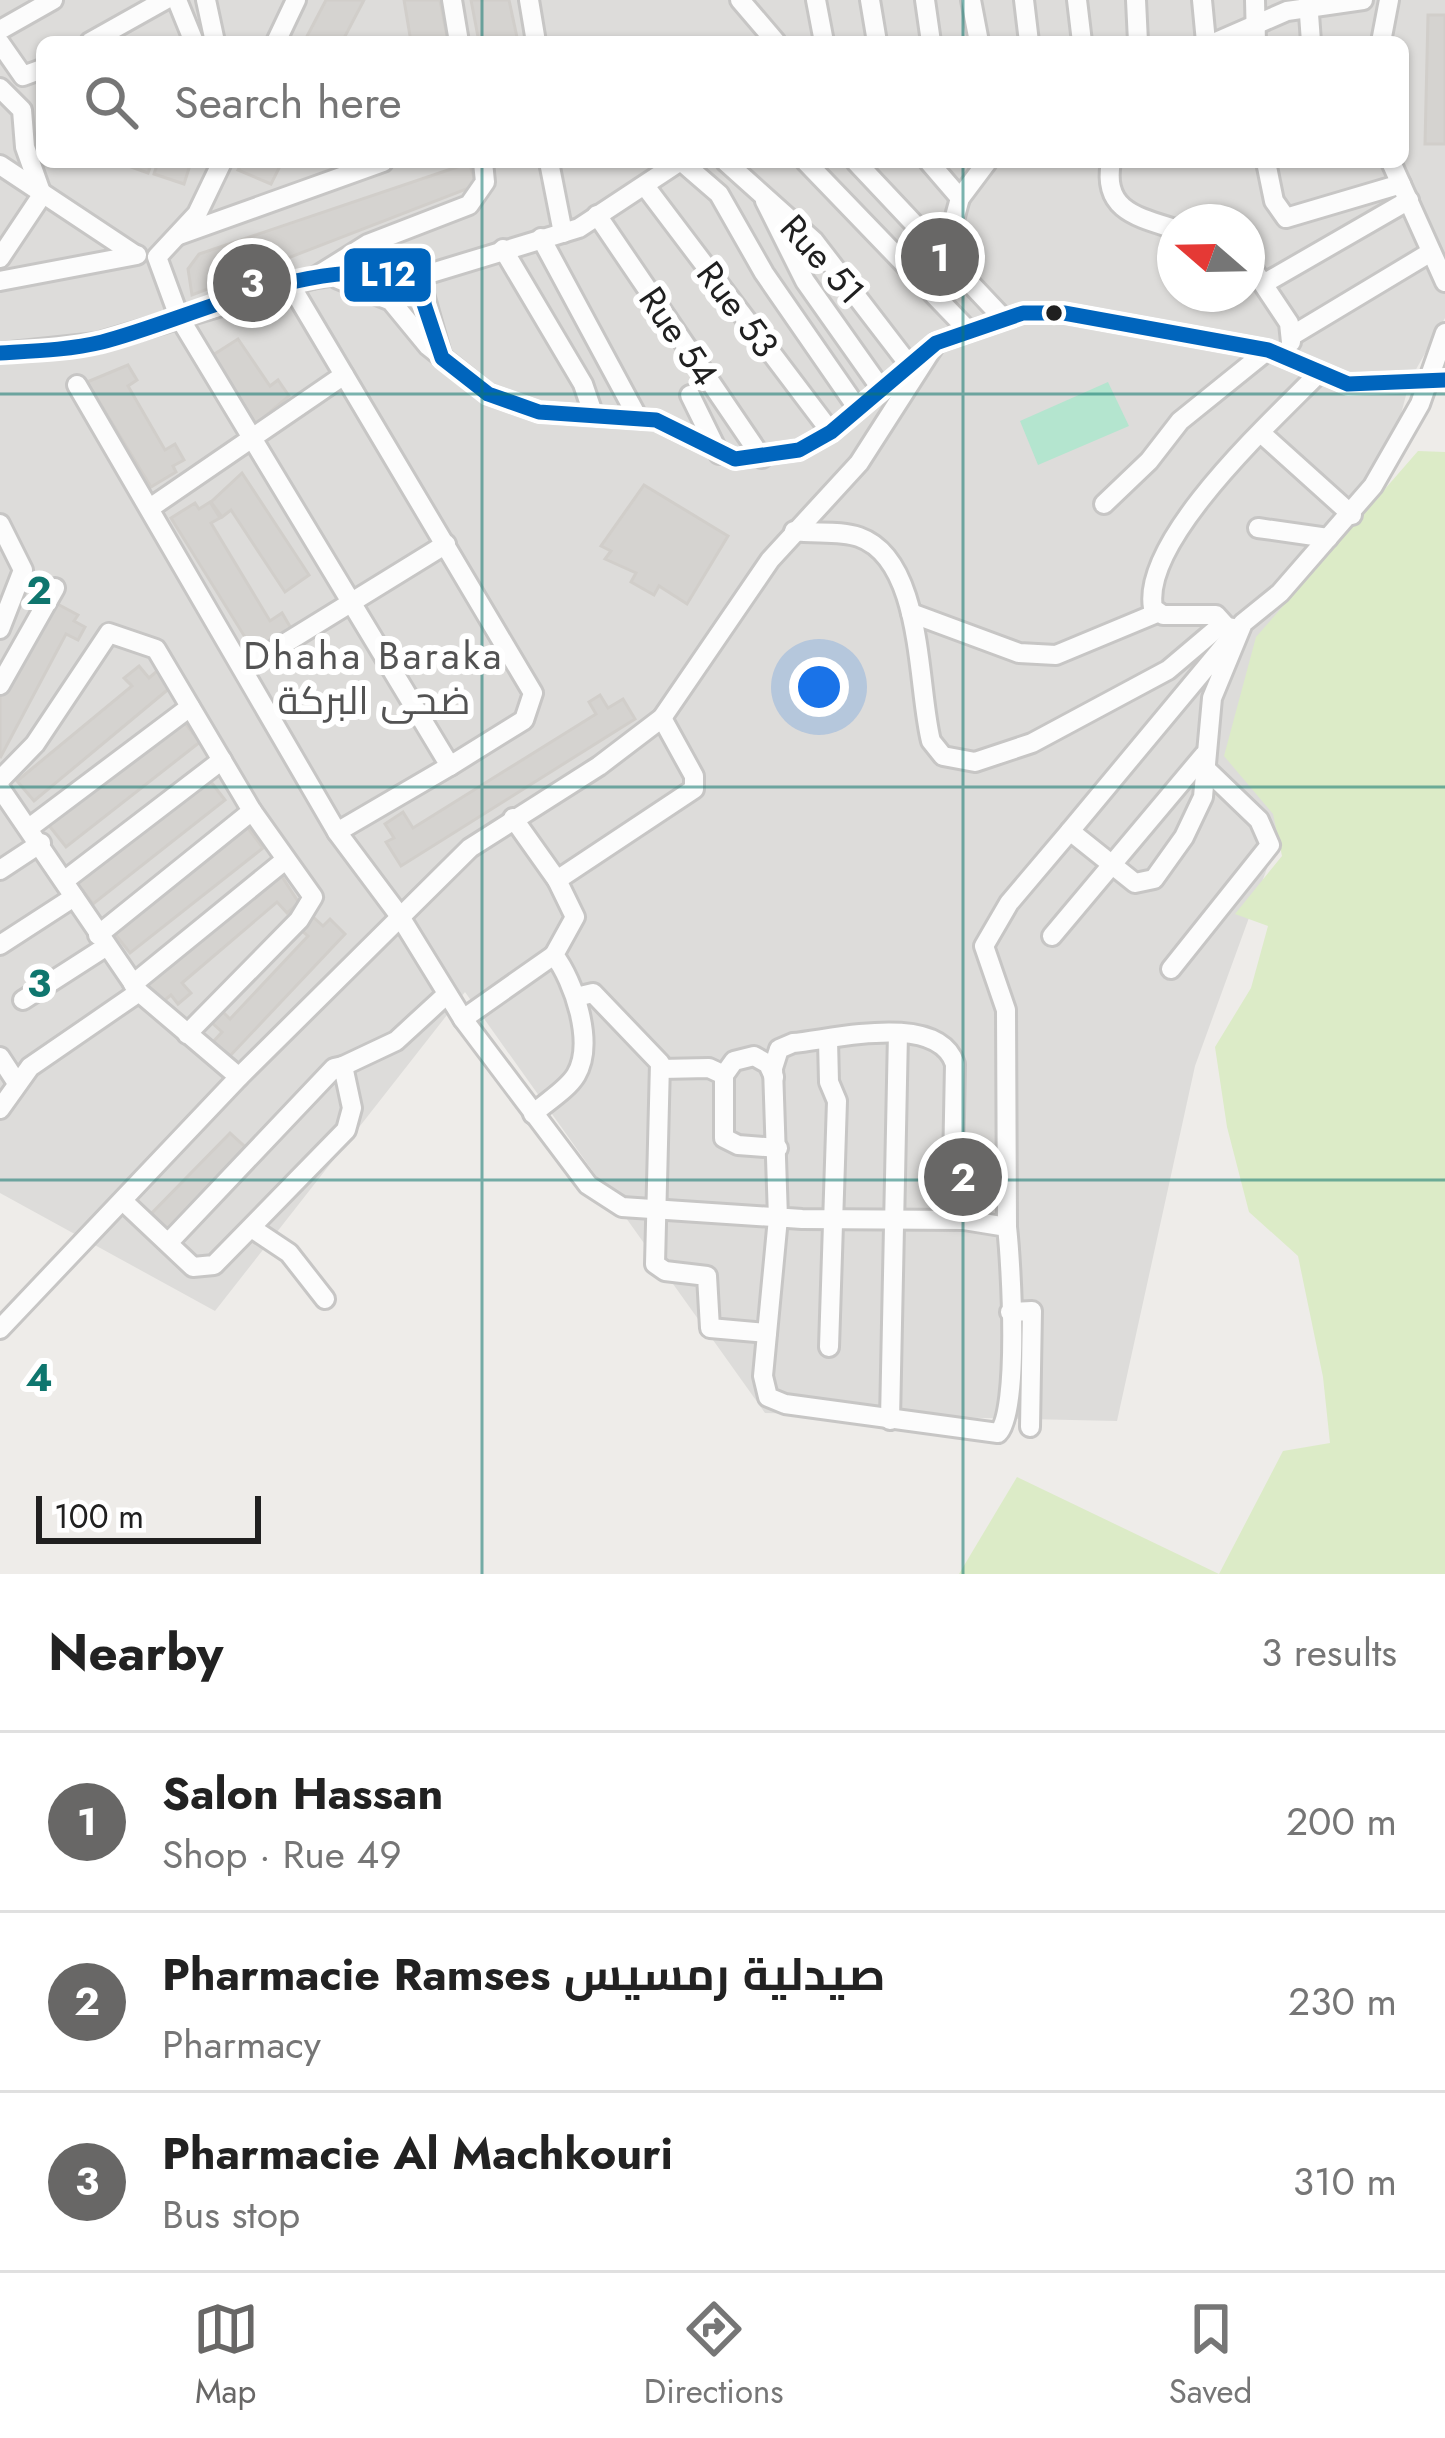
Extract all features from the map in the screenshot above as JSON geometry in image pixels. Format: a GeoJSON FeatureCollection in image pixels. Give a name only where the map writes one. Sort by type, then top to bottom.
{"type":"FeatureCollection","features":[{"type":"Feature","properties":{"kind":"street"},"geometry":{"type":"LineString","coordinates":[[0,30],[53,0]]}},
{"type":"Feature","properties":{"kind":"street"},"geometry":{"type":"LineString","coordinates":[[98,36],[142,4],[165,0]]}},
{"type":"Feature","properties":{"kind":"street"},"geometry":{"type":"LineString","coordinates":[[178,0],[192,36]]}},
{"type":"Feature","properties":{"kind":"street"},"geometry":{"type":"LineString","coordinates":[[206,0],[214,36]]}},
{"type":"Feature","properties":{"kind":"street"},"geometry":{"type":"LineString","coordinates":[[279,36],[296,0]]}},
{"type":"Feature","properties":{"kind":"street"},"geometry":{"type":"LineString","coordinates":[[452,0],[458,36]]}},
{"type":"Feature","properties":{"kind":"street"},"geometry":{"type":"LineString","coordinates":[[529,0],[535,36]]}},
{"type":"Feature","properties":{"kind":"street"},"geometry":{"type":"LineString","coordinates":[[740,0],[771,36]]}},
{"type":"Feature","properties":{"kind":"street"},"geometry":{"type":"LineString","coordinates":[[816,0],[823,36]]}},
{"type":"Feature","properties":{"kind":"street"},"geometry":{"type":"LineString","coordinates":[[870,0],[876,36]]}},
{"type":"Feature","properties":{"kind":"street"},"geometry":{"type":"LineString","coordinates":[[925,0],[930,36]]}},
{"type":"Feature","properties":{"kind":"street"},"geometry":{"type":"LineString","coordinates":[[971,0],[978,36]]}},
{"type":"Feature","properties":{"kind":"street"},"geometry":{"type":"LineString","coordinates":[[1024,0],[1028,36]]}},
{"type":"Feature","properties":{"kind":"street"},"geometry":{"type":"LineString","coordinates":[[1077,0],[1081,36]]}},
{"type":"Feature","properties":{"kind":"street"},"geometry":{"type":"LineString","coordinates":[[1136,0],[1138,36]]}},
{"type":"Feature","properties":{"kind":"street"},"geometry":{"type":"LineString","coordinates":[[1202,0],[1205,36]]}},
{"type":"Feature","properties":{"kind":"street"},"geometry":{"type":"LineString","coordinates":[[1255,0],[1256,32],[1308,2],[1363,0]]}},
{"type":"Feature","properties":{"kind":"street"},"geometry":{"type":"LineString","coordinates":[[1382,36],[1388,0]]}},
{"type":"Feature","properties":{"kind":"street"},"geometry":{"type":"LineString","coordinates":[[1308,2],[1311,36]]}},
{"type":"Feature","properties":{"kind":"street"},"geometry":{"type":"LineString","coordinates":[[0,43],[23,76],[36,71]]}},
{"type":"Feature","properties":{"kind":"street"},"geometry":{"type":"LineString","coordinates":[[0,88],[22,110],[25,147],[42,195]]}},
{"type":"Feature","properties":{"kind":"street"},"geometry":{"type":"LineString","coordinates":[[0,165],[134,254]]}},
{"type":"Feature","properties":{"kind":"street"},"geometry":{"type":"LineString","coordinates":[[157,256],[203,203],[219,168]]}},
{"type":"Feature","properties":{"kind":"street"},"geometry":{"type":"LineString","coordinates":[[175,236],[366,168]]}},
{"type":"Feature","properties":{"kind":"street"},"geometry":{"type":"LineString","coordinates":[[312,279],[368,244],[470,205],[485,182],[484,168]]}},
{"type":"Feature","properties":{"kind":"street"},"geometry":{"type":"LineString","coordinates":[[550,168],[563,233]]}},
{"type":"Feature","properties":{"kind":"street"},"geometry":{"type":"LineString","coordinates":[[396,307],[448,267],[563,233],[645,186],[665,168]]}},
{"type":"Feature","properties":{"kind":"street"},"geometry":{"type":"LineString","coordinates":[[673,168],[719,194],[764,273],[858,409]]}},
{"type":"Feature","properties":{"kind":"street","name":"Rue 51"},"geometry":{"type":"LineString","coordinates":[[733,168],[841,271],[910,366]]}},
{"type":"Feature","properties":{"kind":"street"},"geometry":{"type":"LineString","coordinates":[[812,168],[966,328]]}},
{"type":"Feature","properties":{"kind":"street"},"geometry":{"type":"LineString","coordinates":[[862,168],[1002,317]]}},
{"type":"Feature","properties":{"kind":"street"},"geometry":{"type":"LineString","coordinates":[[934,168],[960,198]]}},
{"type":"Feature","properties":{"kind":"street"},"geometry":{"type":"LineString","coordinates":[[944,257],[960,198],[982,168]]}},
{"type":"Feature","properties":{"kind":"street"},"geometry":{"type":"LineString","coordinates":[[1111,168],[1108,180],[1114,202],[1126,213],[1157,224]]}},
{"type":"Feature","properties":{"kind":"street"},"geometry":{"type":"LineString","coordinates":[[1267,168],[1274,201],[1286,218],[1405,192]]}},
{"type":"Feature","properties":{"kind":"street"},"geometry":{"type":"LineString","coordinates":[[1394,168],[1445,282]]}},
{"type":"Feature","properties":{"kind":"street","name":"Rue 53"},"geometry":{"type":"LineString","coordinates":[[645,186],[831,431]]}},
{"type":"Feature","properties":{"kind":"street"},"geometry":{"type":"LineString","coordinates":[[1287,358],[1293,335],[1265,283],[1405,192]]}},
{"type":"Feature","properties":{"kind":"street"},"geometry":{"type":"LineString","coordinates":[[0,258],[42,195]]}},
{"type":"Feature","properties":{"kind":"street"},"geometry":{"type":"LineString","coordinates":[[763,196],[805,281],[882,390]]}},
{"type":"Feature","properties":{"kind":"street","name":"Rue 54"},"geometry":{"type":"LineString","coordinates":[[597,214],[762,458]]}},
{"type":"Feature","properties":{"kind":"street"},"geometry":{"type":"LineString","coordinates":[[541,238],[638,418]]}},
{"type":"Feature","properties":{"kind":"street"},"geometry":{"type":"LineString","coordinates":[[503,249],[583,384],[594,416]]}},
{"type":"Feature","properties":{"kind":"street"},"geometry":{"type":"LineString","coordinates":[[1293,335],[1431,252]]}},
{"type":"Feature","properties":{"kind":"street"},"geometry":{"type":"LineString","coordinates":[[0,281],[134,254],[157,256]]}},
{"type":"Feature","properties":{"kind":"street"},"geometry":{"type":"LineString","coordinates":[[157,256],[179,317],[249,439],[353,599],[450,766]]}},
{"type":"Feature","properties":{"kind":"street"},"geometry":{"type":"LineString","coordinates":[[0,353],[97,343],[312,279],[338,279],[362,272],[416,288]]}},
{"type":"Feature","properties":{"kind":"street"},"geometry":{"type":"LineString","coordinates":[[338,279],[396,307],[476,387],[513,404],[668,424],[719,454],[762,458],[799,450],[831,431],[936,344],[1002,317],[1064,313],[1268,350],[1318,374],[1363,386],[1438,378]]}},
{"type":"Feature","properties":{"kind":"street"},"geometry":{"type":"LineString","coordinates":[[290,284],[525,673],[534,703],[524,720],[338,832]]}},
{"type":"Feature","properties":{"kind":"street"},"geometry":{"type":"LineString","coordinates":[[396,307],[390,289],[416,288]]}},
{"type":"Feature","properties":{"kind":"street"},"geometry":{"type":"LineString","coordinates":[[416,288],[442,358]]}},
{"type":"Feature","properties":{"kind":"street"},"geometry":{"type":"LineString","coordinates":[[794,531],[852,535],[873,544],[896,573],[911,613],[931,741],[943,756],[966,762],[1032,743],[1168,670],[1280,593],[1352,515],[1438,378],[1445,333]]}},
{"type":"Feature","properties":{"kind":"street"},"geometry":{"type":"LineString","coordinates":[[0,1329],[399,915],[512,818],[599,766],[662,718],[794,531],[859,463],[936,344]]}},
{"type":"Feature","properties":{"kind":"street"},"geometry":{"type":"LineString","coordinates":[[1104,504],[1149,461],[1180,421],[1268,350]]}},
{"type":"Feature","properties":{"kind":"street"},"geometry":{"type":"LineString","coordinates":[[1157,613],[1152,592],[1173,537],[1318,374]]}},
{"type":"Feature","properties":{"kind":"street"},"geometry":{"type":"LineString","coordinates":[[150,508],[344,375]]}},
{"type":"Feature","properties":{"kind":"street"},"geometry":{"type":"LineString","coordinates":[[77,386],[338,832],[399,915],[446,995],[533,1114],[602,1197],[622,1207],[659,1210],[778,1218],[952,1219],[1007,1227]]}},
{"type":"Feature","properties":{"kind":"street"},"geometry":{"type":"LineString","coordinates":[[690,395],[719,454]]}},
{"type":"Feature","properties":{"kind":"street"},"geometry":{"type":"LineString","coordinates":[[1261,433],[1352,515]]}},
{"type":"Feature","properties":{"kind":"street"},"geometry":{"type":"LineString","coordinates":[[0,524],[6,549],[22,578],[0,629]]}},
{"type":"Feature","properties":{"kind":"street"},"geometry":{"type":"LineString","coordinates":[[1258,528],[1303,530],[1328,538]]}},
{"type":"Feature","properties":{"kind":"street"},"geometry":{"type":"LineString","coordinates":[[245,668],[446,544]]}},
{"type":"Feature","properties":{"kind":"street"},"geometry":{"type":"LineString","coordinates":[[0,685],[55,588]]}},
{"type":"Feature","properties":{"kind":"street"},"geometry":{"type":"LineString","coordinates":[[911,613],[1019,653],[1055,655],[1157,613],[1216,615],[1235,625]]}},
{"type":"Feature","properties":{"kind":"street"},"geometry":{"type":"LineString","coordinates":[[1070,831],[1135,883],[1154,879],[1194,818],[1220,671],[1235,625]]}},
{"type":"Feature","properties":{"kind":"street"},"geometry":{"type":"LineString","coordinates":[[952,1219],[955,1064],[940,1041],[924,1034],[898,1033],[783,1046],[774,1077],[778,1218],[764,1391],[774,1402],[989,1435],[1004,1429],[1010,1395],[1006,1010],[984,946],[1009,903],[1235,625]]}},
{"type":"Feature","properties":{"kind":"street"},"geometry":{"type":"LineString","coordinates":[[188,1034],[306,913],[313,897],[252,811],[156,649],[109,633],[34,744],[0,784],[136,988],[188,1034],[239,1077]]}},
{"type":"Feature","properties":{"kind":"street"},"geometry":{"type":"LineString","coordinates":[[0,870],[190,706]]}},
{"type":"Feature","properties":{"kind":"street"},"geometry":{"type":"LineString","coordinates":[[557,880],[692,793],[694,776],[662,718]]}},
{"type":"Feature","properties":{"kind":"street"},"geometry":{"type":"LineString","coordinates":[[0,945],[222,760]]}},
{"type":"Feature","properties":{"kind":"street"},"geometry":{"type":"LineString","coordinates":[[1052,936],[1204,762]]}},
{"type":"Feature","properties":{"kind":"street"},"geometry":{"type":"LineString","coordinates":[[1171,970],[1270,844],[1259,820],[1204,762]]}},
{"type":"Feature","properties":{"kind":"street"},"geometry":{"type":"LineString","coordinates":[[23,1000],[102,940],[252,811]]}},
{"type":"Feature","properties":{"kind":"street"},"geometry":{"type":"LineString","coordinates":[[463,1018],[554,955],[575,917],[557,880],[512,818]]}},
{"type":"Feature","properties":{"kind":"street"},"geometry":{"type":"LineString","coordinates":[[0,1109],[30,1066],[136,988],[284,861]]}},
{"type":"Feature","properties":{"kind":"street"},"geometry":{"type":"LineString","coordinates":[[533,1114],[578,1071],[576,997],[554,955]]}},
{"type":"Feature","properties":{"kind":"street"},"geometry":{"type":"LineString","coordinates":[[576,997],[592,993],[613,1008],[661,1069],[655,1264],[665,1271],[707,1276],[710,1328],[767,1333]]}},
{"type":"Feature","properties":{"kind":"street"},"geometry":{"type":"LineString","coordinates":[[169,1242],[331,1071],[396,1041],[446,995]]}},
{"type":"Feature","properties":{"kind":"street"},"geometry":{"type":"LineString","coordinates":[[890,1420],[898,1033]]}},
{"type":"Feature","properties":{"kind":"street"},"geometry":{"type":"LineString","coordinates":[[828,1040],[830,1082],[837,1100],[829,1347]]}},
{"type":"Feature","properties":{"kind":"street"},"geometry":{"type":"LineString","coordinates":[[774,1077],[768,1064],[754,1056],[734,1061],[724,1075],[724,1138],[738,1145],[778,1148]]}},
{"type":"Feature","properties":{"kind":"street"},"geometry":{"type":"LineString","coordinates":[[0,1057],[17,1083]]}},
{"type":"Feature","properties":{"kind":"street"},"geometry":{"type":"LineString","coordinates":[[124,1201],[193,1267],[207,1269],[346,1130],[352,1108],[343,1066]]}},
{"type":"Feature","properties":{"kind":"street"},"geometry":{"type":"LineString","coordinates":[[661,1069],[710,1068],[724,1075]]}},
{"type":"Feature","properties":{"kind":"street"},"geometry":{"type":"LineString","coordinates":[[253,1228],[289,1253],[325,1299]]}},
{"type":"Feature","properties":{"kind":"street"},"geometry":{"type":"LineString","coordinates":[[1010,1312],[1032,1311],[1030,1427]]}},
{"type":"Feature","properties":{"kind":"shaded area"},"geometry":{"type":"Polygon","coordinates":[[[0,0],[1445,0],[1445,318],[1410,380],[1318,728],[1195,1066],[1117,1421],[765,1413],[465,992],[215,1311],[0,1193],[0,0]]]}},
{"type":"Feature","properties":{"kind":"green space"},"geometry":{"type":"Polygon","coordinates":[[[1108,382],[1129,426],[1038,465],[1020,421],[1108,382]]]}},
{"type":"Feature","properties":{"kind":"green space"},"geometry":{"type":"Polygon","coordinates":[[[1418,451],[1445,452],[1445,1574],[1219,1574],[1283,1451],[1330,1443],[1323,1377],[1298,1256],[1249,1212],[1227,1127],[1215,1047],[1251,988],[1268,926],[1235,914],[1282,856],[1273,814],[1224,756],[1256,637],[1418,451]]]}},
{"type":"Feature","properties":{"kind":"green space"},"geometry":{"type":"Polygon","coordinates":[[[1017,1477],[1219,1574],[959,1574],[1017,1477]]]}},
{"type":"Feature","properties":{"kind":"building"},"geometry":{"type":"Polygon","coordinates":[[[326,0],[364,0],[345,36],[307,36],[326,0]]]}},
{"type":"Feature","properties":{"kind":"building"},"geometry":{"type":"Polygon","coordinates":[[[404,0],[440,0],[447,36],[410,36],[404,0]]]}},
{"type":"Feature","properties":{"kind":"building"},"geometry":{"type":"Polygon","coordinates":[[[471,0],[509,0],[517,36],[478,36],[471,0]]]}},
{"type":"Feature","properties":{"kind":"building"},"geometry":{"type":"Polygon","coordinates":[[[1428,15],[1445,15],[1445,144],[1425,144],[1428,15]]]}},
{"type":"Feature","properties":{"kind":"building"},"geometry":{"type":"Polygon","coordinates":[[[156,168],[189,168],[184,184],[154,174],[156,168]]]}},
{"type":"Feature","properties":{"kind":"building"},"geometry":{"type":"Polygon","coordinates":[[[239,168],[279,168],[271,184],[239,168]]]}},
{"type":"Feature","properties":{"kind":"building"},"geometry":{"type":"Polygon","coordinates":[[[454,168],[471,168],[477,185],[192,295],[188,269],[199,254],[454,168]]]}},
{"type":"Feature","properties":{"kind":"building"},"geometry":{"type":"Polygon","coordinates":[[[238,339],[270,386],[278,380],[289,396],[256,424],[213,355],[238,339]]]}},
{"type":"Feature","properties":{"kind":"building"},"geometry":{"type":"Polygon","coordinates":[[[128,365],[137,380],[128,386],[165,450],[175,444],[184,460],[173,466],[176,472],[151,487],[87,382],[128,365]]]}},
{"type":"Feature","properties":{"kind":"building"},"geometry":{"type":"Polygon","coordinates":[[[242,473],[309,575],[285,592],[231,510],[222,517],[211,502],[242,473]]]}},
{"type":"Feature","properties":{"kind":"building"},"geometry":{"type":"Polygon","coordinates":[[[644,485],[728,536],[687,604],[659,586],[654,595],[631,582],[636,573],[605,559],[611,551],[601,546],[644,485]]]}},
{"type":"Feature","properties":{"kind":"building"},"geometry":{"type":"Polygon","coordinates":[[[210,502],[220,518],[211,523],[270,621],[282,613],[292,630],[258,658],[171,518],[195,503],[199,509],[210,502]]]}},
{"type":"Feature","properties":{"kind":"building"},"geometry":{"type":"Polygon","coordinates":[[[50,600],[78,615],[74,621],[85,627],[78,640],[66,634],[0,758],[0,694],[50,600]]]}},
{"type":"Feature","properties":{"kind":"building"},"geometry":{"type":"Polygon","coordinates":[[[139,666],[149,678],[157,671],[171,687],[34,801],[17,781],[132,686],[124,678],[139,666]]]}},
{"type":"Feature","properties":{"kind":"building"},"geometry":{"type":"Polygon","coordinates":[[[600,695],[608,708],[623,699],[635,719],[401,866],[386,842],[394,838],[385,824],[403,812],[413,828],[596,714],[589,702],[600,695]]]}},
{"type":"Feature","properties":{"kind":"building"},"geometry":{"type":"Polygon","coordinates":[[[181,718],[200,742],[66,847],[47,823],[181,718]]]}},
{"type":"Feature","properties":{"kind":"building"},"geometry":{"type":"Polygon","coordinates":[[[208,778],[225,800],[93,904],[76,882],[208,778]]]}},
{"type":"Feature","properties":{"kind":"building"},"geometry":{"type":"Polygon","coordinates":[[[245,824],[263,848],[130,953],[111,929],[245,824]]]}},
{"type":"Feature","properties":{"kind":"building"},"geometry":{"type":"Polygon","coordinates":[[[277,869],[299,903],[287,913],[277,902],[182,983],[191,993],[178,1004],[171,995],[160,1004],[143,984],[277,869]]]}},
{"type":"Feature","properties":{"kind":"building"},"geometry":{"type":"Polygon","coordinates":[[[312,916],[323,926],[330,919],[345,934],[229,1057],[213,1042],[222,1032],[209,1020],[220,1009],[230,1019],[308,936],[300,929],[312,916]]]}},
{"type":"Feature","properties":{"kind":"building"},"geometry":{"type":"Polygon","coordinates":[[[230,1133],[252,1153],[169,1239],[147,1218],[230,1133]]]}},
{"type":"Feature","properties":{"kind":"transit line","name":"L12"},"geometry":{"type":"LineString","coordinates":[[0,353],[102,342],[306,279],[348,273],[388,275],[424,285],[424,304],[442,358],[488,394],[539,412],[656,420],[735,459],[799,450],[831,432],[936,343],[1023,313],[1064,313],[1268,350],[1348,384],[1445,380]]}},
{"type":"Feature","properties":{"kind":"place","name":"Salon Hassan"},"geometry":{"type":"Point","coordinates":[940,257]}},
{"type":"Feature","properties":{"kind":"place","name":"Pharmacie Al Machkouri"},"geometry":{"type":"Point","coordinates":[252,283]}},
{"type":"Feature","properties":{"kind":"place","name":"Pharmacie Ramses صيدلية رمسيس"},"geometry":{"type":"Point","coordinates":[963,1177]}},
{"type":"Feature","properties":{"kind":"district","name":"Dhaha Baraka ضحى البركة"},"geometry":{"type":"Point","coordinates":[374,678]}}]}
